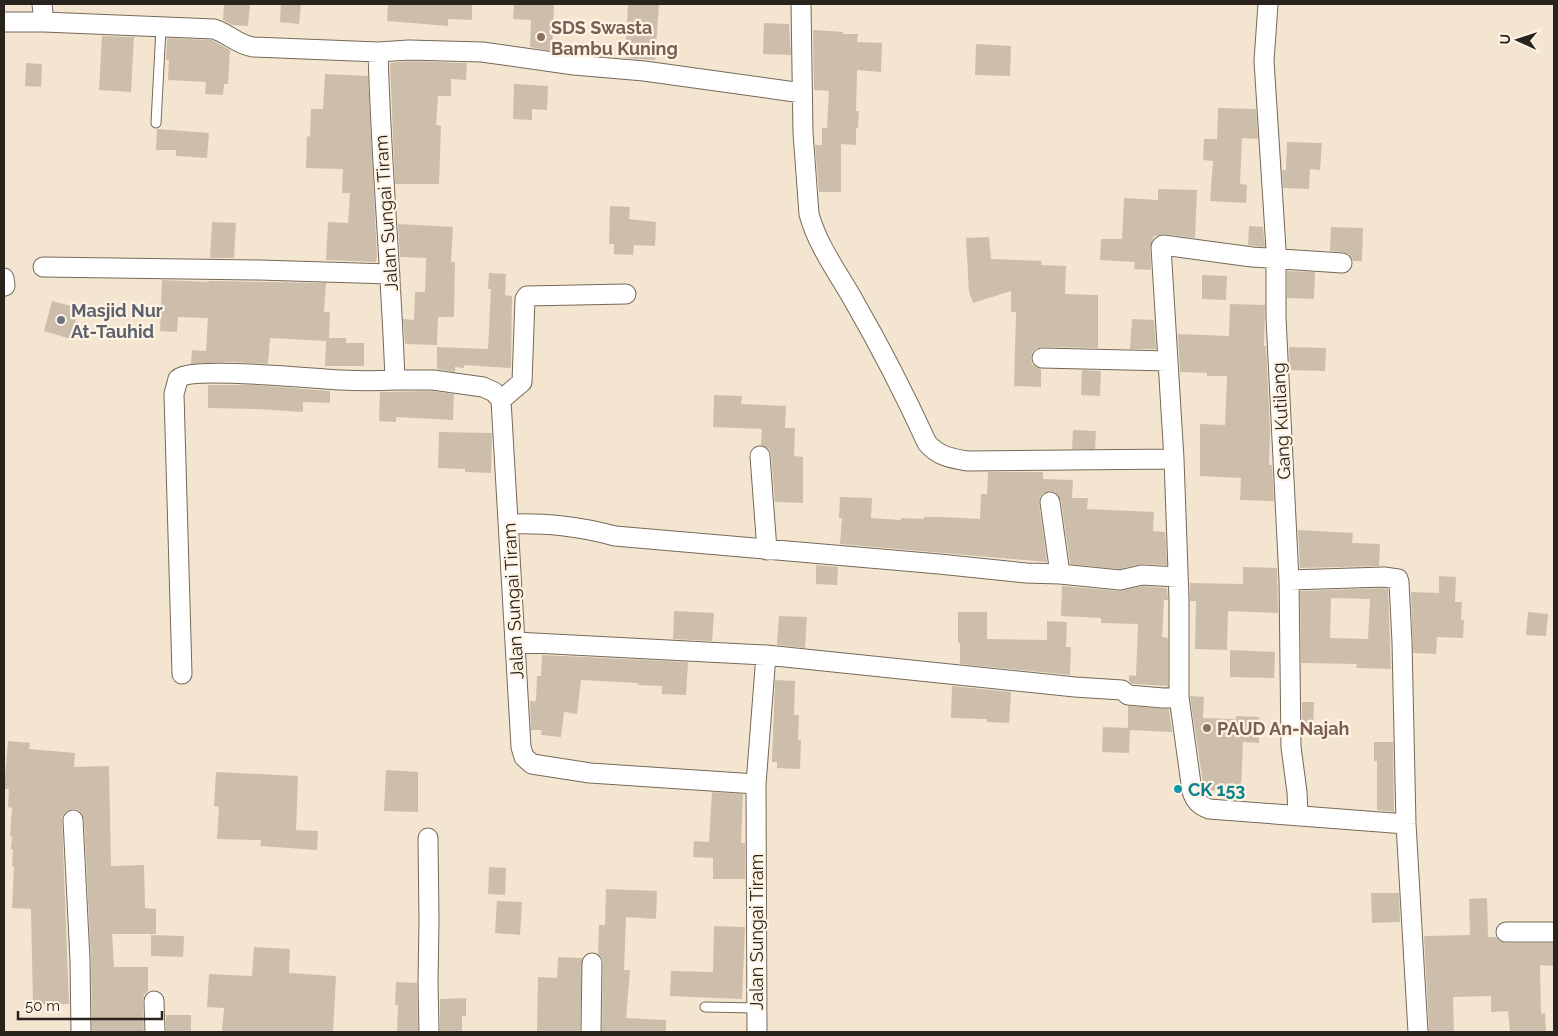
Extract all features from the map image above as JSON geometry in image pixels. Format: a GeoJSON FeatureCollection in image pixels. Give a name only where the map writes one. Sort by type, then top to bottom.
{"type":"FeatureCollection","features":[{"type":"Feature","properties":{"kind":"street"},"geometry":{"type":"LineString","coordinates":[[800,4],[802,93],[808,205],[812,225],[822,247],[856,303],[927,443],[934,451],[945,457],[967,461],[1174,459]]}},
{"type":"Feature","properties":{"kind":"street","name":"Gang Kutilang"},"geometry":{"type":"LineString","coordinates":[[1268,4],[1268,27],[1264,60],[1276,257],[1276,318],[1289,580],[1291,748],[1298,792],[1298,815]]}},
{"type":"Feature","properties":{"kind":"street"},"geometry":{"type":"LineString","coordinates":[[4,22],[43,13],[160,28],[214,29],[231,36],[245,46],[253,47],[378,52],[409,50],[482,52],[574,65],[644,71],[802,93]]}},
{"type":"Feature","properties":{"kind":"street","name":"Jalan Sungai Tiram"},"geometry":{"type":"LineString","coordinates":[[378,52],[382,153],[393,310],[395,380]]}},
{"type":"Feature","properties":{"kind":"street"},"geometry":{"type":"LineString","coordinates":[[1342,263],[1276,257],[1252,257],[1163,245],[1160,250],[1174,459],[1178,577],[1179,697],[1192,791],[1199,805],[1209,809],[1406,824]]}},
{"type":"Feature","properties":{"kind":"street"},"geometry":{"type":"LineString","coordinates":[[43,268],[259,270],[390,274]]}},
{"type":"Feature","properties":{"kind":"street"},"geometry":{"type":"LineString","coordinates":[[182,674],[174,394],[178,379],[184,375],[226,374],[342,380],[433,380],[483,387],[494,392],[501,400],[522,382],[525,298],[527,296],[626,294]]}},
{"type":"Feature","properties":{"kind":"street"},"geometry":{"type":"LineString","coordinates":[[1042,358],[1168,361]]}},
{"type":"Feature","properties":{"kind":"street","name":"Jalan Sungai Tiram"},"geometry":{"type":"LineString","coordinates":[[501,400],[521,747],[524,757],[532,764],[590,773],[756,784],[757,1032]]}},
{"type":"Feature","properties":{"kind":"street"},"geometry":{"type":"LineString","coordinates":[[760,456],[768,550]]}},
{"type":"Feature","properties":{"kind":"street"},"geometry":{"type":"LineString","coordinates":[[1050,502],[1060,574]]}},
{"type":"Feature","properties":{"kind":"street"},"geometry":{"type":"LineString","coordinates":[[509,524],[558,524],[585,528],[614,536],[929,563],[1026,574],[1060,574],[1120,580],[1142,575],[1178,577]]}},
{"type":"Feature","properties":{"kind":"street"},"geometry":{"type":"LineString","coordinates":[[1289,580],[1384,577],[1398,579],[1402,642],[1406,824],[1418,1032]]}},
{"type":"Feature","properties":{"kind":"street"},"geometry":{"type":"LineString","coordinates":[[515,642],[766,655],[1075,688],[1122,690],[1128,695],[1163,698],[1179,697]]}},
{"type":"Feature","properties":{"kind":"street"},"geometry":{"type":"LineString","coordinates":[[756,784],[766,655]]}},
{"type":"Feature","properties":{"kind":"street"},"geometry":{"type":"LineString","coordinates":[[73,820],[80,960],[81,1032]]}},
{"type":"Feature","properties":{"kind":"street"},"geometry":{"type":"LineString","coordinates":[[428,838],[429,1032]]}},
{"type":"Feature","properties":{"kind":"street"},"geometry":{"type":"LineString","coordinates":[[1506,932],[1554,932]]}},
{"type":"Feature","properties":{"kind":"street"},"geometry":{"type":"LineString","coordinates":[[591,1032],[592,963]]}},
{"type":"Feature","properties":{"kind":"street"},"geometry":{"type":"LineString","coordinates":[[154,1001],[155,1032]]}},
{"type":"Feature","properties":{"kind":"lane"},"geometry":{"type":"LineString","coordinates":[[156,122],[160,28]]}},
{"type":"Feature","properties":{"kind":"lane"},"geometry":{"type":"LineString","coordinates":[[705,1007],[756,1008]]}},
{"type":"Feature","properties":{"kind":"building"},"geometry":{"type":"Polygon","coordinates":[[[224,4],[250,4],[248,26],[232,25],[223,20],[224,4]]]}},
{"type":"Feature","properties":{"kind":"building"},"geometry":{"type":"Polygon","coordinates":[[[281,4],[301,4],[299,24],[280,22],[281,4]]]}},
{"type":"Feature","properties":{"kind":"building"},"geometry":{"type":"Polygon","coordinates":[[[388,4],[472,4],[472,20],[448,19],[448,26],[387,21],[388,4]]]}},
{"type":"Feature","properties":{"kind":"building","name":"SDS Swasta Bambu Kuning"},"geometry":{"type":"Polygon","coordinates":[[[514,4],[554,4],[552,51],[530,47],[531,20],[513,19],[514,4]]]}},
{"type":"Feature","properties":{"kind":"building"},"geometry":{"type":"Polygon","coordinates":[[[628,4],[659,4],[655,60],[625,58],[628,4]]]}},
{"type":"Feature","properties":{"kind":"building"},"geometry":{"type":"Polygon","coordinates":[[[764,23],[789,24],[791,55],[763,54],[764,23]]]}},
{"type":"Feature","properties":{"kind":"building"},"geometry":{"type":"Polygon","coordinates":[[[813,30],[858,34],[857,42],[882,43],[881,72],[857,70],[856,111],[859,111],[856,145],[841,144],[841,192],[819,192],[815,145],[822,145],[822,128],[827,128],[829,91],[814,90],[813,30]]]}},
{"type":"Feature","properties":{"kind":"building"},"geometry":{"type":"Polygon","coordinates":[[[102,36],[134,37],[131,92],[99,90],[102,36]]]}},
{"type":"Feature","properties":{"kind":"building"},"geometry":{"type":"Polygon","coordinates":[[[167,38],[212,40],[230,50],[228,84],[224,84],[223,95],[205,94],[206,82],[168,80],[169,60],[166,60],[167,38]]]}},
{"type":"Feature","properties":{"kind":"building"},"geometry":{"type":"Polygon","coordinates":[[[976,44],[1011,46],[1010,76],[975,75],[976,44]]]}},
{"type":"Feature","properties":{"kind":"building"},"geometry":{"type":"Polygon","coordinates":[[[409,61],[467,63],[466,80],[451,79],[451,96],[438,96],[436,125],[441,126],[439,184],[395,184],[390,63],[409,61]]]}},
{"type":"Feature","properties":{"kind":"building"},"geometry":{"type":"Polygon","coordinates":[[[26,63],[42,64],[41,87],[25,86],[26,63]]]}},
{"type":"Feature","properties":{"kind":"building"},"geometry":{"type":"Polygon","coordinates":[[[325,74],[368,76],[376,262],[326,260],[328,222],[348,223],[350,193],[342,193],[343,169],[306,168],[307,136],[310,137],[311,109],[323,109],[325,74]]]}},
{"type":"Feature","properties":{"kind":"building"},"geometry":{"type":"Polygon","coordinates":[[[514,84],[548,86],[547,110],[532,109],[532,120],[513,119],[514,84]]]}},
{"type":"Feature","properties":{"kind":"building"},"geometry":{"type":"Polygon","coordinates":[[[1218,108],[1256,109],[1258,139],[1242,138],[1240,184],[1247,185],[1246,203],[1210,201],[1213,161],[1203,160],[1204,139],[1217,139],[1218,108]]]}},
{"type":"Feature","properties":{"kind":"building"},"geometry":{"type":"Polygon","coordinates":[[[157,129],[209,133],[207,158],[176,156],[176,150],[156,150],[157,129]]]}},
{"type":"Feature","properties":{"kind":"building"},"geometry":{"type":"Polygon","coordinates":[[[1287,142],[1322,143],[1320,170],[1310,169],[1309,189],[1283,188],[1282,170],[1286,170],[1287,142]]]}},
{"type":"Feature","properties":{"kind":"building"},"geometry":{"type":"Polygon","coordinates":[[[1158,189],[1197,190],[1195,238],[1164,234],[1154,236],[1150,247],[1151,270],[1134,269],[1135,262],[1100,260],[1101,239],[1122,239],[1124,198],[1158,200],[1158,189]]]}},
{"type":"Feature","properties":{"kind":"building"},"geometry":{"type":"Polygon","coordinates":[[[610,206],[630,207],[629,219],[656,222],[655,246],[634,245],[633,255],[614,254],[614,244],[609,244],[610,206]]]}},
{"type":"Feature","properties":{"kind":"building"},"geometry":{"type":"Polygon","coordinates":[[[212,222],[236,223],[234,258],[210,258],[212,222]]]}},
{"type":"Feature","properties":{"kind":"building"},"geometry":{"type":"Polygon","coordinates":[[[398,224],[453,227],[451,262],[455,262],[454,317],[438,317],[437,345],[405,344],[403,319],[414,320],[415,292],[425,292],[426,258],[400,257],[398,224]]]}},
{"type":"Feature","properties":{"kind":"building"},"geometry":{"type":"Polygon","coordinates":[[[1249,226],[1263,227],[1265,247],[1248,245],[1249,226]]]}},
{"type":"Feature","properties":{"kind":"building"},"geometry":{"type":"Polygon","coordinates":[[[1331,227],[1363,228],[1362,261],[1353,261],[1349,254],[1343,252],[1330,251],[1331,227]]]}},
{"type":"Feature","properties":{"kind":"building"},"geometry":{"type":"Polygon","coordinates":[[[989,237],[991,259],[1042,261],[1041,265],[1066,266],[1065,294],[1098,295],[1098,348],[1036,348],[1031,358],[1032,364],[1041,369],[1041,387],[1014,386],[1016,312],[1011,312],[1011,291],[973,303],[969,292],[966,238],[989,237]]]}},
{"type":"Feature","properties":{"kind":"building"},"geometry":{"type":"Polygon","coordinates":[[[1287,271],[1315,272],[1314,299],[1287,298],[1287,271]]]}},
{"type":"Feature","properties":{"kind":"building"},"geometry":{"type":"Polygon","coordinates":[[[489,273],[506,274],[505,295],[512,296],[511,368],[464,365],[464,368],[455,367],[455,372],[437,369],[437,347],[488,349],[491,289],[488,289],[489,273]]]}},
{"type":"Feature","properties":{"kind":"building"},"geometry":{"type":"Polygon","coordinates":[[[1202,275],[1227,276],[1226,300],[1202,299],[1202,275]]]}},
{"type":"Feature","properties":{"kind":"building"},"geometry":{"type":"Polygon","coordinates":[[[162,280],[326,283],[324,312],[330,312],[329,338],[346,338],[346,343],[364,343],[364,366],[325,366],[326,341],[270,338],[268,364],[229,362],[191,364],[192,350],[206,351],[208,318],[178,317],[177,332],[160,331],[162,280]]]}},
{"type":"Feature","properties":{"kind":"building","name":"Masjid Nur At-Tauhid"},"geometry":{"type":"Polygon","coordinates":[[[52,301],[79,308],[71,339],[44,331],[52,301]]]}},
{"type":"Feature","properties":{"kind":"building"},"geometry":{"type":"Polygon","coordinates":[[[1230,304],[1265,305],[1264,346],[1266,346],[1270,431],[1269,465],[1272,465],[1274,501],[1240,500],[1241,478],[1200,476],[1200,424],[1225,425],[1227,376],[1207,376],[1207,373],[1180,372],[1178,334],[1229,336],[1230,304]]]}},
{"type":"Feature","properties":{"kind":"building"},"geometry":{"type":"Polygon","coordinates":[[[1132,319],[1154,320],[1156,349],[1130,349],[1132,319]]]}},
{"type":"Feature","properties":{"kind":"building"},"geometry":{"type":"Polygon","coordinates":[[[1289,347],[1326,348],[1325,371],[1290,370],[1289,347]]]}},
{"type":"Feature","properties":{"kind":"building"},"geometry":{"type":"Polygon","coordinates":[[[1082,370],[1101,371],[1100,396],[1081,395],[1082,370]]]}},
{"type":"Feature","properties":{"kind":"building"},"geometry":{"type":"Polygon","coordinates":[[[208,385],[254,385],[330,391],[330,403],[303,402],[303,412],[208,408],[208,385]]]}},
{"type":"Feature","properties":{"kind":"building"},"geometry":{"type":"Polygon","coordinates":[[[432,391],[454,394],[453,420],[396,417],[396,422],[379,421],[380,392],[432,391]]]}},
{"type":"Feature","properties":{"kind":"building"},"geometry":{"type":"Polygon","coordinates":[[[714,395],[742,396],[741,404],[786,406],[785,428],[795,428],[794,456],[803,457],[803,503],[775,502],[771,455],[769,449],[761,445],[762,429],[713,427],[714,395]]]}},
{"type":"Feature","properties":{"kind":"building"},"geometry":{"type":"Polygon","coordinates":[[[1073,430],[1096,431],[1095,449],[1072,449],[1073,430]]]}},
{"type":"Feature","properties":{"kind":"building"},"geometry":{"type":"Polygon","coordinates":[[[439,432],[492,433],[491,473],[465,472],[465,469],[438,468],[439,432]]]}},
{"type":"Feature","properties":{"kind":"building"},"geometry":{"type":"Polygon","coordinates":[[[988,472],[1043,472],[1043,479],[1073,480],[1072,498],[1088,498],[1087,509],[1154,512],[1153,531],[1165,532],[1167,565],[1142,564],[1119,569],[1070,564],[1061,500],[1055,492],[1049,491],[1043,493],[1039,503],[1047,562],[840,544],[842,518],[839,518],[840,497],[872,498],[871,518],[901,520],[901,518],[924,519],[924,517],[980,519],[981,494],[987,494],[988,472]]]}},
{"type":"Feature","properties":{"kind":"building"},"geometry":{"type":"Polygon","coordinates":[[[1298,530],[1353,533],[1352,543],[1380,544],[1379,566],[1300,568],[1298,530]]]}},
{"type":"Feature","properties":{"kind":"building"},"geometry":{"type":"Polygon","coordinates":[[[816,565],[838,567],[837,585],[816,584],[816,565]]]}},
{"type":"Feature","properties":{"kind":"building"},"geometry":{"type":"Polygon","coordinates":[[[1243,567],[1277,568],[1278,613],[1228,611],[1227,650],[1195,649],[1196,601],[1190,601],[1190,583],[1243,584],[1243,567]]]}},
{"type":"Feature","properties":{"kind":"building"},"geometry":{"type":"Polygon","coordinates":[[[1439,576],[1456,577],[1455,602],[1462,602],[1463,638],[1437,637],[1436,654],[1413,653],[1411,592],[1439,593],[1439,576]]]}},
{"type":"Feature","properties":{"kind":"building"},"geometry":{"type":"Polygon","coordinates":[[[1062,586],[1119,591],[1143,586],[1167,588],[1168,600],[1164,600],[1162,637],[1168,638],[1168,686],[1132,684],[1129,681],[1129,675],[1136,676],[1138,624],[1101,623],[1101,618],[1061,616],[1062,586]]]}},
{"type":"Feature","properties":{"kind":"building"},"geometry":{"type":"Polygon","coordinates":[[[1388,589],[1391,669],[1356,668],[1357,664],[1301,663],[1300,591],[1388,589]],[[1331,598],[1330,638],[1368,639],[1370,599],[1331,598]]]}},
{"type":"Feature","properties":{"kind":"building"},"geometry":{"type":"Polygon","coordinates":[[[674,611],[714,613],[712,641],[673,639],[674,611]]]}},
{"type":"Feature","properties":{"kind":"building"},"geometry":{"type":"Polygon","coordinates":[[[958,612],[987,612],[987,639],[1047,640],[1047,621],[1067,622],[1066,647],[1071,647],[1070,675],[960,664],[958,612]]]}},
{"type":"Feature","properties":{"kind":"building"},"geometry":{"type":"Polygon","coordinates":[[[1528,612],[1548,614],[1546,636],[1526,635],[1528,612]]]}},
{"type":"Feature","properties":{"kind":"building"},"geometry":{"type":"Polygon","coordinates":[[[779,616],[807,617],[805,648],[777,645],[779,616]]]}},
{"type":"Feature","properties":{"kind":"building"},"geometry":{"type":"Polygon","coordinates":[[[1230,650],[1275,652],[1274,678],[1230,677],[1230,650]]]}},
{"type":"Feature","properties":{"kind":"building"},"geometry":{"type":"Polygon","coordinates":[[[542,655],[688,662],[686,695],[662,694],[662,686],[581,680],[577,714],[564,712],[561,737],[541,735],[542,730],[531,730],[530,701],[536,701],[537,676],[541,676],[542,655]]]}},
{"type":"Feature","properties":{"kind":"building"},"geometry":{"type":"Polygon","coordinates":[[[775,680],[795,681],[794,715],[799,715],[798,740],[801,740],[800,769],[777,768],[777,762],[772,762],[775,680]]]}},
{"type":"Feature","properties":{"kind":"building"},"geometry":{"type":"Polygon","coordinates":[[[952,686],[1011,692],[1009,723],[987,722],[987,719],[951,718],[952,686]]]}},
{"type":"Feature","properties":{"kind":"building"},"geometry":{"type":"Polygon","coordinates":[[[1190,696],[1204,697],[1203,718],[1236,719],[1236,716],[1259,717],[1259,743],[1243,742],[1241,792],[1204,790],[1190,696]]]}},
{"type":"Feature","properties":{"kind":"building"},"geometry":{"type":"Polygon","coordinates":[[[1302,702],[1314,702],[1313,735],[1302,734],[1302,702]]]}},
{"type":"Feature","properties":{"kind":"building"},"geometry":{"type":"Polygon","coordinates":[[[1128,706],[1169,709],[1172,732],[1130,730],[1129,753],[1102,752],[1103,727],[1128,728],[1128,706]]]}},
{"type":"Feature","properties":{"kind":"building"},"geometry":{"type":"Polygon","coordinates":[[[8,741],[30,743],[29,749],[75,753],[74,767],[109,766],[111,866],[144,865],[145,908],[156,909],[156,934],[112,934],[114,967],[148,967],[148,991],[144,995],[143,1001],[144,1032],[92,1032],[91,959],[84,819],[78,810],[72,809],[67,811],[63,815],[62,821],[69,1004],[33,1005],[31,909],[12,908],[14,867],[12,866],[12,836],[10,836],[12,808],[8,807],[9,789],[4,789],[8,741]]]}},
{"type":"Feature","properties":{"kind":"building"},"geometry":{"type":"Polygon","coordinates":[[[1374,742],[1393,742],[1394,812],[1377,810],[1377,761],[1374,761],[1374,742]]]}},
{"type":"Feature","properties":{"kind":"building"},"geometry":{"type":"Polygon","coordinates":[[[386,770],[418,772],[418,812],[384,811],[386,770]]]}},
{"type":"Feature","properties":{"kind":"building"},"geometry":{"type":"Polygon","coordinates":[[[216,772],[298,776],[296,830],[318,831],[317,850],[260,846],[261,840],[217,839],[219,807],[214,806],[216,772]]]}},
{"type":"Feature","properties":{"kind":"building"},"geometry":{"type":"Polygon","coordinates":[[[712,792],[743,794],[741,843],[745,843],[745,879],[713,879],[713,858],[693,857],[694,841],[709,842],[712,792]]]}},
{"type":"Feature","properties":{"kind":"building"},"geometry":{"type":"Polygon","coordinates":[[[489,867],[506,868],[505,895],[488,894],[489,867]]]}},
{"type":"Feature","properties":{"kind":"building"},"geometry":{"type":"Polygon","coordinates":[[[606,889],[657,891],[656,919],[626,917],[624,970],[630,970],[626,1018],[666,1020],[666,1032],[602,1032],[603,963],[602,958],[598,954],[599,925],[605,925],[606,889]]]}},
{"type":"Feature","properties":{"kind":"building"},"geometry":{"type":"Polygon","coordinates":[[[1371,893],[1399,893],[1400,922],[1372,923],[1371,893]]]}},
{"type":"Feature","properties":{"kind":"building"},"geometry":{"type":"Polygon","coordinates":[[[1487,898],[1488,937],[1496,937],[1506,943],[1554,943],[1554,966],[1540,965],[1541,1014],[1545,1013],[1546,1032],[1510,1032],[1508,1011],[1491,1012],[1491,996],[1453,997],[1454,1032],[1429,1032],[1424,936],[1470,935],[1469,899],[1487,898]]]}},
{"type":"Feature","properties":{"kind":"building"},"geometry":{"type":"Polygon","coordinates":[[[497,901],[522,902],[520,935],[495,933],[497,901]]]}},
{"type":"Feature","properties":{"kind":"building"},"geometry":{"type":"Polygon","coordinates":[[[714,926],[745,927],[742,999],[670,996],[671,971],[713,972],[714,926]]]}},
{"type":"Feature","properties":{"kind":"building"},"geometry":{"type":"Polygon","coordinates":[[[151,935],[184,936],[183,957],[151,956],[151,935]]]}},
{"type":"Feature","properties":{"kind":"building"},"geometry":{"type":"Polygon","coordinates":[[[254,947],[290,949],[289,973],[336,976],[333,1032],[222,1032],[224,1008],[207,1007],[209,974],[252,976],[254,947]]]}},
{"type":"Feature","properties":{"kind":"building"},"geometry":{"type":"Polygon","coordinates":[[[558,957],[582,958],[580,1032],[537,1031],[538,977],[557,978],[558,957]]]}},
{"type":"Feature","properties":{"kind":"building"},"geometry":{"type":"Polygon","coordinates":[[[396,982],[417,983],[418,1032],[397,1032],[398,1005],[395,1005],[396,982]]]}},
{"type":"Feature","properties":{"kind":"building"},"geometry":{"type":"Polygon","coordinates":[[[466,998],[466,1016],[462,1016],[462,1032],[440,1032],[440,999],[466,998]]]}},
{"type":"Feature","properties":{"kind":"building"},"geometry":{"type":"Polygon","coordinates":[[[166,1015],[191,1015],[191,1032],[166,1032],[166,1015]]]}},
{"type":"Feature","properties":{"kind":"place","name":"SDS Swasta Bambu Kuning"},"geometry":{"type":"Point","coordinates":[541,37]}},
{"type":"Feature","properties":{"kind":"place","name":"Masjid Nur At-Tauhid"},"geometry":{"type":"Point","coordinates":[61,320]}},
{"type":"Feature","properties":{"kind":"place","name":"PAUD An-Najah"},"geometry":{"type":"Point","coordinates":[1207,728]}},
{"type":"Feature","properties":{"kind":"place","name":"CK 153"},"geometry":{"type":"Point","coordinates":[1178,789]}}]}
